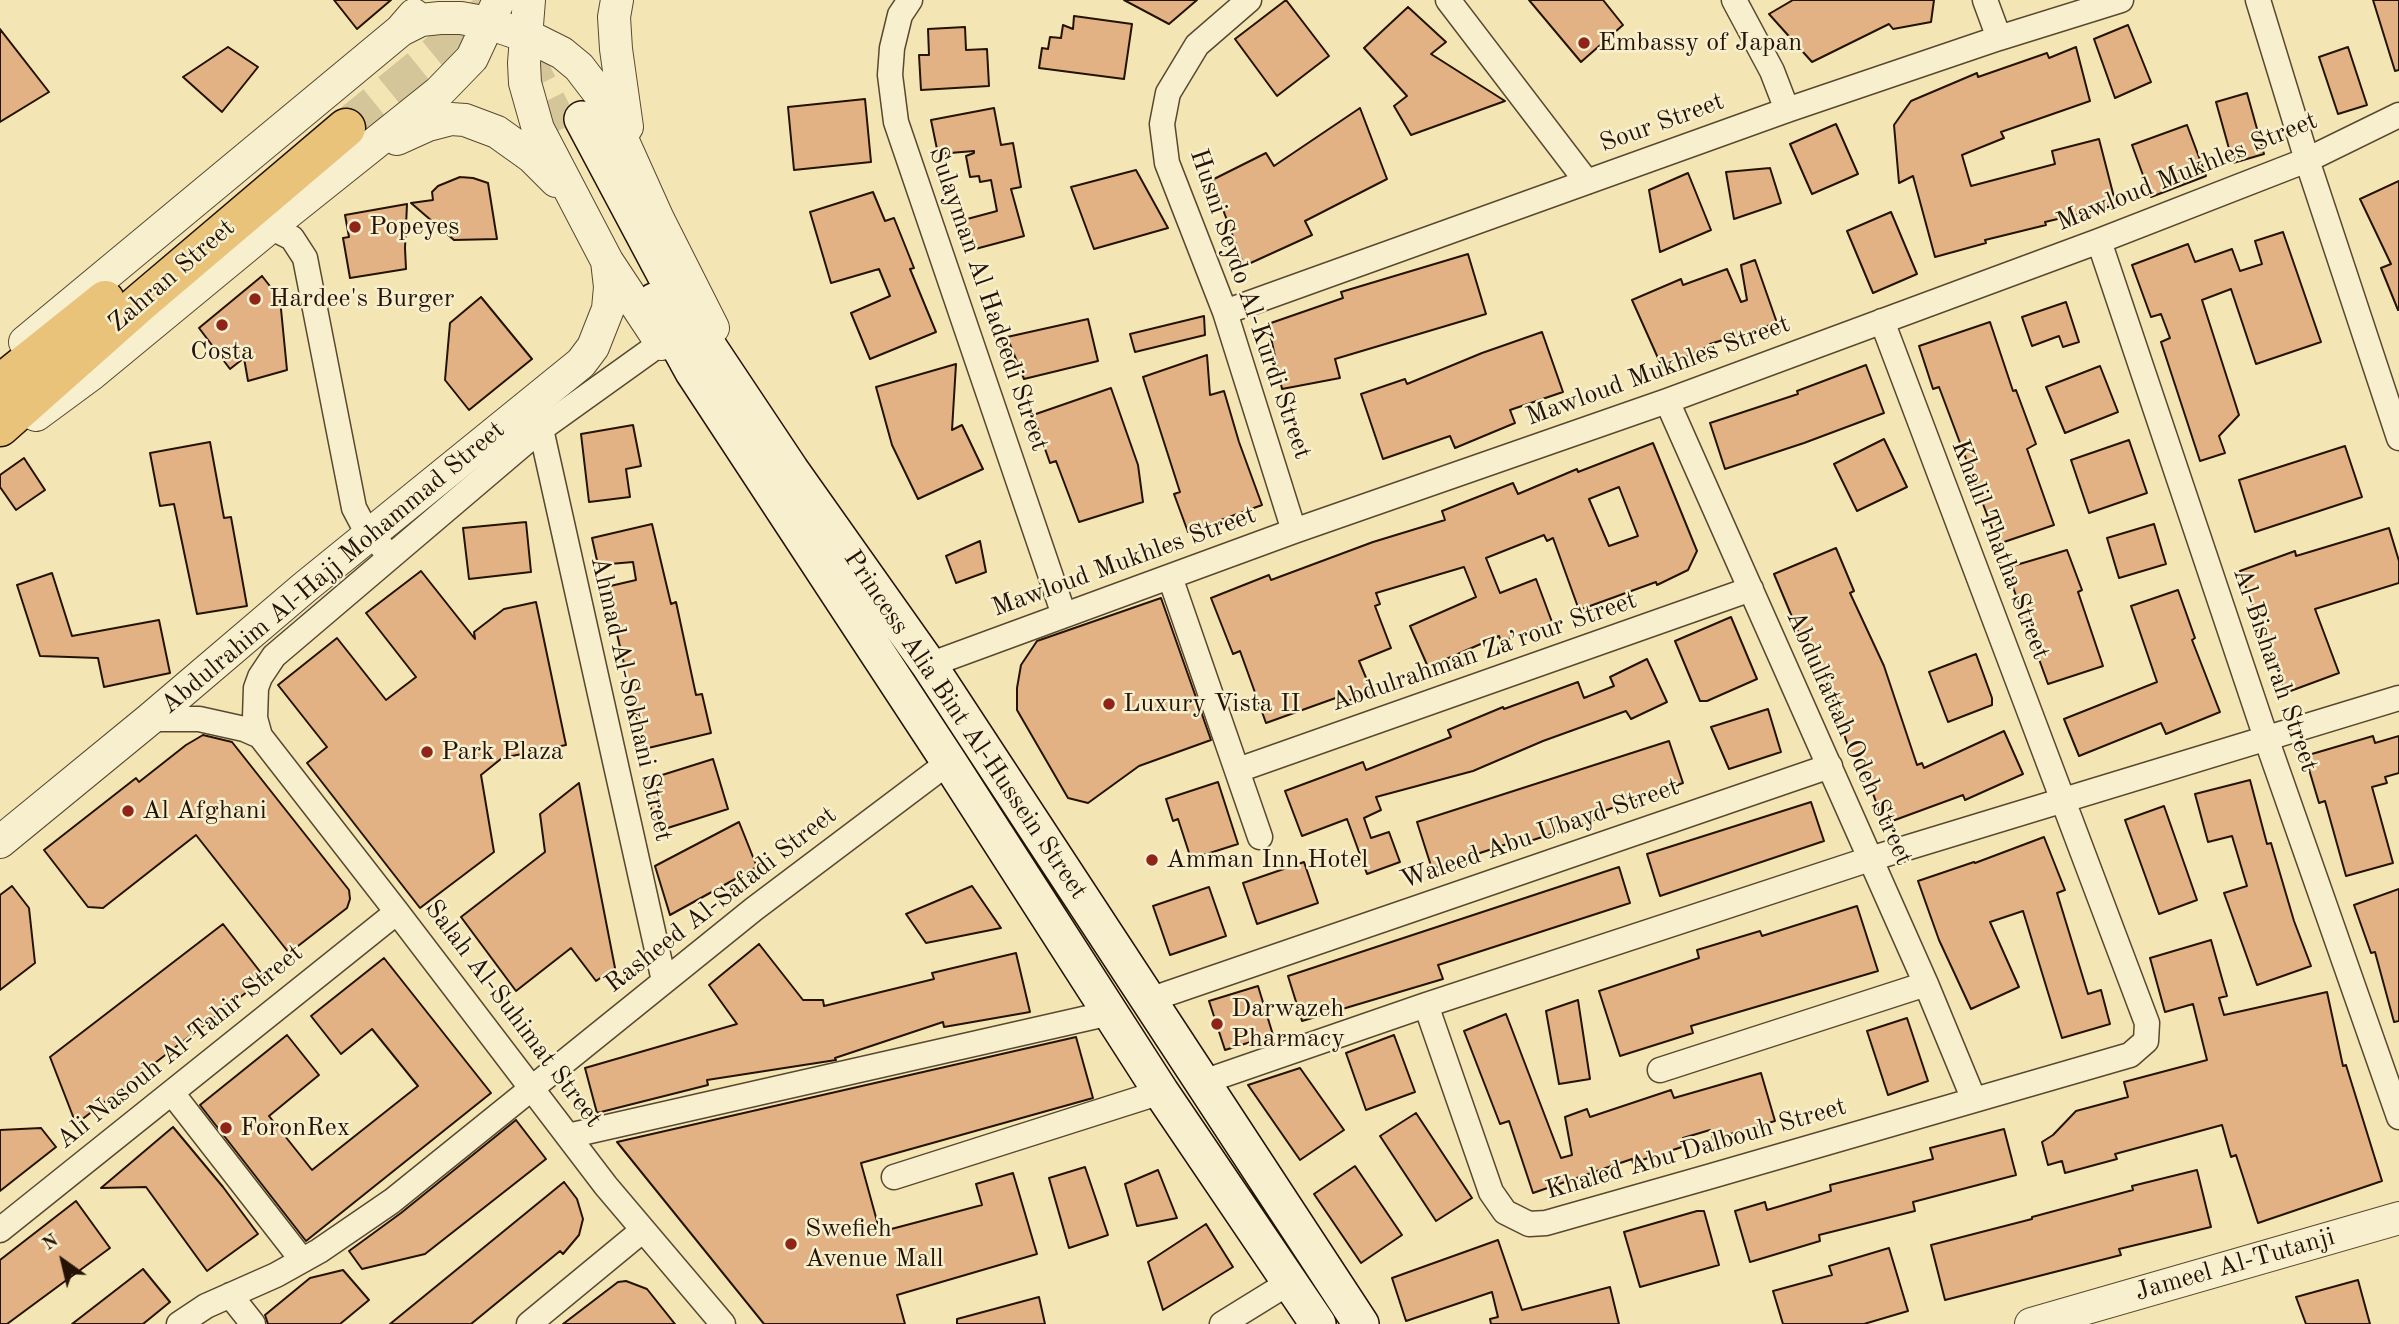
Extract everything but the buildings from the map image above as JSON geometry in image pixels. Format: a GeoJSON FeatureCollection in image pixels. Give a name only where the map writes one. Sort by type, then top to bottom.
{"type":"FeatureCollection","features":[{"type":"Feature","properties":{"kind":"main road","name":"Princess Alia Bint Al-Hussein Street"},"geometry":{"type":"LineString","coordinates":[[572,124],[949,762],[1161,1092],[1318,1324]]}},
{"type":"Feature","properties":{"kind":"main road","name":"Zahran Street"},"geometry":{"type":"LineString","coordinates":[[0,384],[348,131]]}},
{"type":"Feature","properties":{"kind":"main road","name":"Zahran Street"},"geometry":{"type":"LineString","coordinates":[[0,427],[141,302],[348,131]]}},
{"type":"Feature","properties":{"kind":"main road","name":"Princess Alia Bint Al-Hussein Street"},"geometry":{"type":"LineString","coordinates":[[780,480],[929,665],[1361,1324]]}},
{"type":"Feature","properties":{"kind":"street"},"geometry":{"type":"LineString","coordinates":[[0,363],[401,30],[425,0]]}},
{"type":"Feature","properties":{"kind":"street"},"geometry":{"type":"LineString","coordinates":[[529,0],[525,36],[526,83],[538,129],[575,200],[607,261],[661,343],[780,480]]}},
{"type":"Feature","properties":{"kind":"street"},"geometry":{"type":"LineString","coordinates":[[617,0],[614,17],[615,49],[628,129],[628,149]]}},
{"type":"Feature","properties":{"kind":"street","name":"Sulayman Al Hadeedi Street"},"geometry":{"type":"LineString","coordinates":[[909,0],[900,15],[892,48],[890,75],[896,122],[1064,615]]}},
{"type":"Feature","properties":{"kind":"street","name":"Husni Seydo Al-Kurdi Street"},"geometry":{"type":"LineString","coordinates":[[1249,0],[1197,45],[1168,93],[1162,124],[1167,163],[1225,312],[1294,531]]}},
{"type":"Feature","properties":{"kind":"street"},"geometry":{"type":"LineString","coordinates":[[1448,0],[1587,182]]}},
{"type":"Feature","properties":{"kind":"street"},"geometry":{"type":"LineString","coordinates":[[1734,0],[1772,71],[1787,110]]}},
{"type":"Feature","properties":{"kind":"street"},"geometry":{"type":"LineString","coordinates":[[1985,0],[1999,38]]}},
{"type":"Feature","properties":{"kind":"street","name":"Sour Street"},"geometry":{"type":"LineString","coordinates":[[1225,312],[1787,110],[2121,0]]}},
{"type":"Feature","properties":{"kind":"street"},"geometry":{"type":"LineString","coordinates":[[2258,0],[2306,160],[2399,438]]}},
{"type":"Feature","properties":{"kind":"street"},"geometry":{"type":"LineString","coordinates":[[401,30],[421,20],[461,18],[494,11]]}},
{"type":"Feature","properties":{"kind":"street"},"geometry":{"type":"LineString","coordinates":[[494,11],[525,36],[562,53],[579,67],[605,101],[780,480]]}},
{"type":"Feature","properties":{"kind":"street"},"geometry":{"type":"LineString","coordinates":[[0,438],[93,373],[270,227],[348,131],[439,92],[472,58],[494,11]]}},
{"type":"Feature","properties":{"kind":"street","name":"Mawloud Mukhles Street"},"geometry":{"type":"LineString","coordinates":[[929,665],[1294,531],[1667,401],[2099,240],[2306,160],[2399,115]]}},
{"type":"Feature","properties":{"kind":"street"},"geometry":{"type":"LineString","coordinates":[[348,131],[428,125],[451,119],[465,120],[497,132],[517,145],[575,200]]}},
{"type":"Feature","properties":{"kind":"street"},"geometry":{"type":"LineString","coordinates":[[270,227],[292,238],[306,258],[354,508],[381,546]]}},
{"type":"Feature","properties":{"kind":"street","name":"Al-Bisharah Street"},"geometry":{"type":"LineString","coordinates":[[2099,240],[2266,738],[2399,1117]]}},
{"type":"Feature","properties":{"kind":"street","name":"Abdulrahim Al-Hajj Mohammad Street"},"geometry":{"type":"LineString","coordinates":[[0,842],[305,587],[381,546],[581,363],[593,347],[608,309],[610,287],[607,261]]}},
{"type":"Feature","properties":{"kind":"street","name":"Khalil Thatha Street"},"geometry":{"type":"LineString","coordinates":[[1882,321],[2063,800]]}},
{"type":"Feature","properties":{"kind":"street"},"geometry":{"type":"LineString","coordinates":[[260,736],[255,718],[256,688],[267,665],[381,546],[661,343]]}},
{"type":"Feature","properties":{"kind":"street","name":"Abdulfattah Odeh Street"},"geometry":{"type":"LineString","coordinates":[[1667,401],[1926,984],[1974,1100]]}},
{"type":"Feature","properties":{"kind":"street","name":"Ahmad Al-Sokhani Street"},"geometry":{"type":"LineString","coordinates":[[541,429],[664,981]]}},
{"type":"Feature","properties":{"kind":"street"},"geometry":{"type":"LineString","coordinates":[[1170,577],[1260,837]]}},
{"type":"Feature","properties":{"kind":"street","name":"Abdulrahman Za’rour Street"},"geometry":{"type":"LineString","coordinates":[[1238,770],[1751,589]]}},
{"type":"Feature","properties":{"kind":"street"},"geometry":{"type":"LineString","coordinates":[[1203,1082],[1426,1005],[1870,859],[2399,698]]}},
{"type":"Feature","properties":{"kind":"street"},"geometry":{"type":"LineString","coordinates":[[150,719],[199,719],[244,729],[260,736]]}},
{"type":"Feature","properties":{"kind":"street","name":"Salah Al-Suhimat Street"},"geometry":{"type":"LineString","coordinates":[[260,736],[568,1136],[723,1324]]}},
{"type":"Feature","properties":{"kind":"street","name":"Rasheed Al-Safadi Street"},"geometry":{"type":"LineString","coordinates":[[179,1324],[206,1306],[276,1275],[302,1260],[340,1238],[392,1201],[754,909],[949,762]]}},
{"type":"Feature","properties":{"kind":"street","name":"Waleed Abu Ubayd Street"},"geometry":{"type":"LineString","coordinates":[[1149,1000],[1830,766]]}},
{"type":"Feature","properties":{"kind":"street","name":"Khaled Abu Dalbouh Street"},"geometry":{"type":"LineString","coordinates":[[1426,1005],[1492,1192],[1505,1212],[1530,1224],[1546,1223],[2130,1055],[2146,1041],[2147,1023],[2063,800]]}},
{"type":"Feature","properties":{"kind":"street","name":"Ali Nasouh Al-Tahir Street"},"geometry":{"type":"LineString","coordinates":[[0,1230],[397,912]]}},
{"type":"Feature","properties":{"kind":"street"},"geometry":{"type":"LineString","coordinates":[[1660,1070],[1926,984]]}},
{"type":"Feature","properties":{"kind":"street"},"geometry":{"type":"LineString","coordinates":[[568,1136],[1110,1013]]}},
{"type":"Feature","properties":{"kind":"street"},"geometry":{"type":"LineString","coordinates":[[894,1177],[1161,1092]]}},
{"type":"Feature","properties":{"kind":"street"},"geometry":{"type":"LineString","coordinates":[[172,1093],[302,1260]]}},
{"type":"Feature","properties":{"kind":"street","name":"Jameel Al-Tutanji"},"geometry":{"type":"LineString","coordinates":[[2031,1324],[2399,1219]]}},
{"type":"Feature","properties":{"kind":"street"},"geometry":{"type":"LineString","coordinates":[[529,1324],[643,1230]]}},
{"type":"Feature","properties":{"kind":"street"},"geometry":{"type":"LineString","coordinates":[[1222,1324],[1290,1282]]}},
{"type":"Feature","properties":{"kind":"street"},"geometry":{"type":"LineString","coordinates":[[230,1295],[253,1324]]}},
{"type":"Feature","properties":{"kind":"tunnel"},"geometry":{"type":"LineString","coordinates":[[346,128],[502,1]]}},
{"type":"Feature","properties":{"kind":"tunnel"},"geometry":{"type":"LineString","coordinates":[[524,53],[562,129]]}},
{"type":"Feature","properties":{"kind":"place","name":"Embassy of Japan"},"geometry":{"type":"Point","coordinates":[1584,43]}},
{"type":"Feature","properties":{"kind":"place","name":"Popeyes"},"geometry":{"type":"Point","coordinates":[355,227]}},
{"type":"Feature","properties":{"kind":"place","name":"Hardee's Burger"},"geometry":{"type":"Point","coordinates":[255,299]}},
{"type":"Feature","properties":{"kind":"place","name":"Costa"},"geometry":{"type":"Point","coordinates":[222,325]}},
{"type":"Feature","properties":{"kind":"place","name":"Luxury Vista II"},"geometry":{"type":"Point","coordinates":[1109,704]}},
{"type":"Feature","properties":{"kind":"place","name":"Park Plaza"},"geometry":{"type":"Point","coordinates":[427,752]}},
{"type":"Feature","properties":{"kind":"place","name":"Al Afghani"},"geometry":{"type":"Point","coordinates":[128,811]}},
{"type":"Feature","properties":{"kind":"place","name":"Amman Inn Hotel"},"geometry":{"type":"Point","coordinates":[1152,860]}},
{"type":"Feature","properties":{"kind":"place","name":"Darwazeh Pharmacy"},"geometry":{"type":"Point","coordinates":[1217,1024]}},
{"type":"Feature","properties":{"kind":"place","name":"ForonRex"},"geometry":{"type":"Point","coordinates":[226,1128]}},
{"type":"Feature","properties":{"kind":"place","name":"Swefieh Avenue Mall"},"geometry":{"type":"Point","coordinates":[791,1244]}}]}
